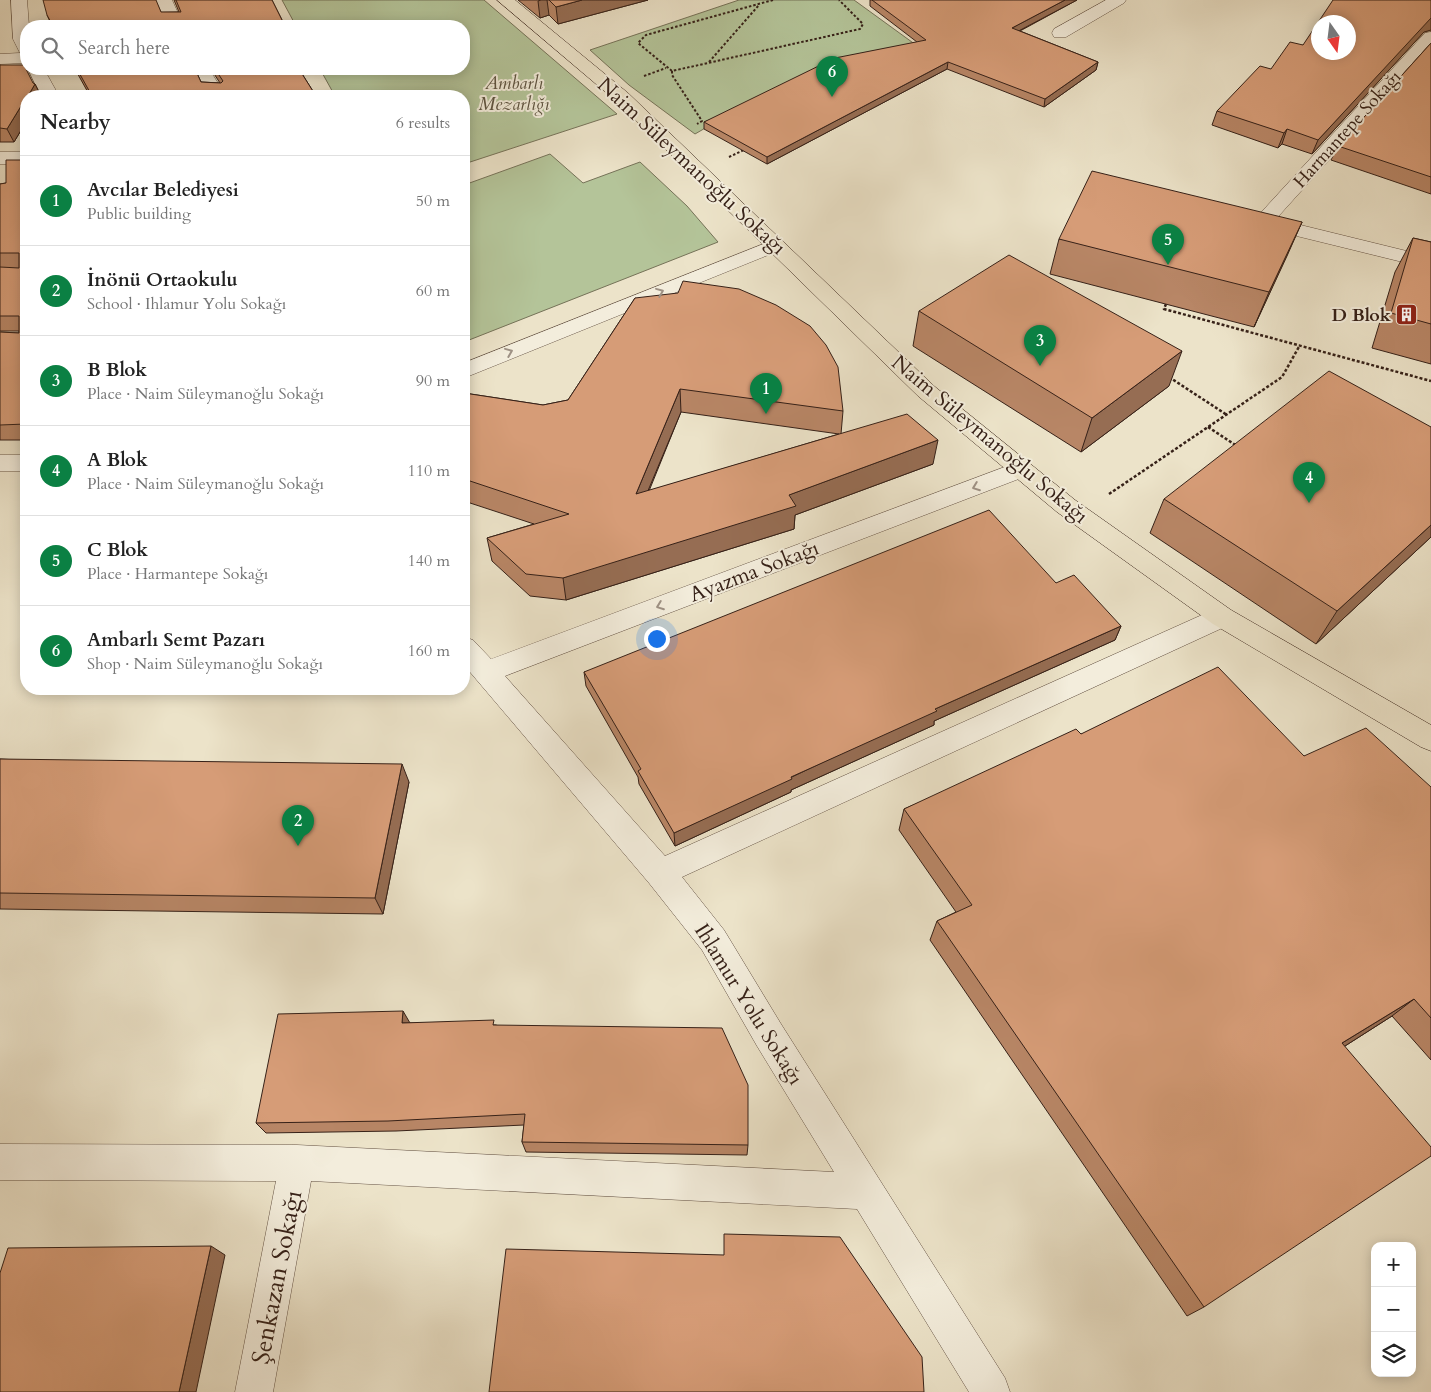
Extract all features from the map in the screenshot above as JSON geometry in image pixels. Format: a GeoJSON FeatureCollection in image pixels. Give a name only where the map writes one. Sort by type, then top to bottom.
{"type":"FeatureCollection","features":[{"type":"Feature","properties":{"kind":"main road","name":"Naim Süleymanoğlu Sokağı"},"geometry":{"type":"LineString","coordinates":[[505,0],[622,97],[926,391],[1066,506],[1222,617],[1431,739]]}},
{"type":"Feature","properties":{"kind":"street"},"geometry":{"type":"LineString","coordinates":[[19,0],[20,20]]}},
{"type":"Feature","properties":{"kind":"street"},"geometry":{"type":"LineString","coordinates":[[164,0],[173,20]]}},
{"type":"Feature","properties":{"kind":"street"},"geometry":{"type":"LineString","coordinates":[[1060,32],[1118,0]]}},
{"type":"Feature","properties":{"kind":"street","name":"Harmantepe Sokağı"},"geometry":{"type":"LineString","coordinates":[[1431,37],[1263,222],[1431,263]]}},
{"type":"Feature","properties":{"kind":"street"},"geometry":{"type":"LineString","coordinates":[[0,58],[20,58]]}},
{"type":"Feature","properties":{"kind":"street"},"geometry":{"type":"LineString","coordinates":[[39,75],[47,90]]}},
{"type":"Feature","properties":{"kind":"street"},"geometry":{"type":"LineString","coordinates":[[205,75],[213,90]]}},
{"type":"Feature","properties":{"kind":"street"},"geometry":{"type":"LineString","coordinates":[[0,158],[20,158]]}},
{"type":"Feature","properties":{"kind":"street"},"geometry":{"type":"LineString","coordinates":[[470,369],[776,245]]}},
{"type":"Feature","properties":{"kind":"street"},"geometry":{"type":"LineString","coordinates":[[1,465],[20,463]]}},
{"type":"Feature","properties":{"kind":"street","name":"Ayazma Sokağı"},"geometry":{"type":"LineString","coordinates":[[486,672],[1022,469]]}},
{"type":"Feature","properties":{"kind":"street"},"geometry":{"type":"LineString","coordinates":[[660,873],[1222,617]]}},
{"type":"Feature","properties":{"kind":"street","name":"Ihlamur Yolu Sokağı"},"geometry":{"type":"LineString","coordinates":[[470,654],[660,873],[713,940],[769,1035],[991,1392]]}},
{"type":"Feature","properties":{"kind":"street"},"geometry":{"type":"LineString","coordinates":[[0,1162],[297,1163],[868,1192]]}},
{"type":"Feature","properties":{"kind":"street","name":"Şenkazan Sokağı"},"geometry":{"type":"LineString","coordinates":[[254,1392],[297,1163]]}},
{"type":"Feature","properties":{"kind":"path"},"geometry":{"type":"LineString","coordinates":[[773,0],[646,35],[638,43],[666,68],[672,70],[860,29],[863,24],[839,0]]}},
{"type":"Feature","properties":{"kind":"path"},"geometry":{"type":"LineString","coordinates":[[709,62],[760,4]]}},
{"type":"Feature","properties":{"kind":"path"},"geometry":{"type":"LineString","coordinates":[[700,172],[752,146]]}},
{"type":"Feature","properties":{"kind":"path"},"geometry":{"type":"LineString","coordinates":[[1166,304],[1164,309],[1431,381]]}},
{"type":"Feature","properties":{"kind":"path"},"geometry":{"type":"LineString","coordinates":[[1105,496],[1282,377],[1300,346]]}},
{"type":"Feature","properties":{"kind":"path"},"geometry":{"type":"LineString","coordinates":[[1164,373],[1226,415]]}},
{"type":"Feature","properties":{"kind":"path"},"geometry":{"type":"LineString","coordinates":[[1208,427],[1241,449]]}},
{"type":"Feature","properties":{"kind":"green space","name":"Ambarlı Mezarlığı"},"geometry":{"type":"Polygon","coordinates":[[[282,0],[484,0],[617,114],[470,162],[470,90],[332,90],[323,75],[470,75],[470,20],[293,20],[282,0]]]}},
{"type":"Feature","properties":{"kind":"green space"},"geometry":{"type":"Polygon","coordinates":[[[739,0],[854,0],[916,45],[757,98],[695,134],[629,85],[590,50],[739,0]]]}},
{"type":"Feature","properties":{"kind":"green space"},"geometry":{"type":"Polygon","coordinates":[[[550,154],[583,183],[640,162],[687,206],[718,242],[470,340],[470,183],[550,154]]]}},
{"type":"Feature","properties":{"kind":"building"},"geometry":{"type":"Polygon","coordinates":[[[43,0],[156,0],[161,12],[181,12],[176,0],[272,0],[282,20],[50,20],[43,0]]]}},
{"type":"Feature","properties":{"kind":"building"},"geometry":{"type":"Polygon","coordinates":[[[549,0],[582,0],[556,7],[549,0]]]}},
{"type":"Feature","properties":{"kind":"building"},"geometry":{"type":"Polygon","coordinates":[[[872,0],[1065,0],[1012,28],[1098,62],[1045,99],[948,62],[767,157],[704,122],[835,58],[926,40],[872,0]]]}},
{"type":"Feature","properties":{"kind":"building"},"geometry":{"type":"Polygon","coordinates":[[[1333,0],[1431,0],[1431,18],[1318,140],[1287,129],[1284,133],[1217,111],[1260,66],[1271,69],[1290,42],[1303,45],[1311,33],[1311,60],[1356,60],[1356,15],[1323,15],[1333,0]]]}},
{"type":"Feature","properties":{"kind":"building"},"geometry":{"type":"Polygon","coordinates":[[[1431,43],[1431,177],[1338,146],[1431,43]]]}},
{"type":"Feature","properties":{"kind":"building"},"geometry":{"type":"Polygon","coordinates":[[[0,65],[20,65],[20,75],[29,75],[35,84],[32,90],[20,90],[20,108],[7,129],[0,128],[0,65]]]}},
{"type":"Feature","properties":{"kind":"building"},"geometry":{"type":"Polygon","coordinates":[[[80,75],[198,75],[201,82],[221,83],[223,81],[219,75],[303,75],[312,90],[89,90],[80,75]]]}},
{"type":"Feature","properties":{"kind":"building"},"geometry":{"type":"Polygon","coordinates":[[[6,160],[20,160],[20,424],[0,425],[0,332],[19,333],[19,316],[0,316],[0,267],[19,268],[19,253],[0,253],[0,184],[6,183],[6,160]]]}},
{"type":"Feature","properties":{"kind":"building"},"geometry":{"type":"Polygon","coordinates":[[[1092,171],[1302,222],[1269,292],[1059,239],[1092,171]]]}},
{"type":"Feature","properties":{"kind":"building"},"geometry":{"type":"Polygon","coordinates":[[[1413,238],[1431,242],[1431,324],[1391,313],[1413,238]]]}},
{"type":"Feature","properties":{"kind":"building"},"geometry":{"type":"Polygon","coordinates":[[[1009,255],[1182,351],[1092,418],[919,311],[1009,255]]]}},
{"type":"Feature","properties":{"kind":"building"},"geometry":{"type":"Polygon","coordinates":[[[683,281],[739,289],[776,305],[810,326],[826,345],[838,367],[843,411],[680,389],[636,494],[907,414],[938,440],[789,495],[796,506],[563,578],[526,574],[487,538],[569,514],[470,481],[470,394],[543,405],[568,400],[635,298],[678,293],[683,281]]]}},
{"type":"Feature","properties":{"kind":"building"},"geometry":{"type":"Polygon","coordinates":[[[1329,371],[1431,427],[1431,525],[1337,611],[1164,499],[1329,371]]]}},
{"type":"Feature","properties":{"kind":"building"},"geometry":{"type":"Polygon","coordinates":[[[989,510],[1056,583],[1074,575],[1121,626],[935,709],[937,711],[791,777],[792,779],[674,833],[638,771],[641,769],[584,672],[989,510]]]}},
{"type":"Feature","properties":{"kind":"building"},"geometry":{"type":"Polygon","coordinates":[[[1218,667],[1304,756],[1366,728],[1431,787],[1431,1018],[1414,999],[1342,1043],[1431,1147],[1431,1156],[1204,1307],[937,921],[972,905],[904,809],[1076,729],[1081,734],[1218,667]]]}},
{"type":"Feature","properties":{"kind":"building"},"geometry":{"type":"Polygon","coordinates":[[[0,759],[402,764],[375,898],[0,893],[0,759]]]}},
{"type":"Feature","properties":{"kind":"building"},"geometry":{"type":"Polygon","coordinates":[[[403,1011],[402,1023],[494,1020],[493,1025],[722,1028],[748,1085],[748,1145],[522,1142],[525,1114],[388,1121],[256,1123],[278,1014],[403,1011]]]}},
{"type":"Feature","properties":{"kind":"building"},"geometry":{"type":"Polygon","coordinates":[[[724,1234],[840,1237],[922,1357],[924,1392],[489,1392],[506,1249],[724,1255],[724,1234]]]}},
{"type":"Feature","properties":{"kind":"building"},"geometry":{"type":"Polygon","coordinates":[[[211,1246],[179,1392],[0,1392],[0,1273],[8,1248],[211,1246]]]}},
{"type":"Feature","properties":{"kind":"place","name":"Ambarlı Semt Pazarı"},"geometry":{"type":"Point","coordinates":[832,97]}},
{"type":"Feature","properties":{"kind":"place","name":"C Blok"},"geometry":{"type":"Point","coordinates":[1168,265]}},
{"type":"Feature","properties":{"kind":"place","name":"D Blok"},"geometry":{"type":"Point","coordinates":[1407,315]}},
{"type":"Feature","properties":{"kind":"place","name":"B Blok"},"geometry":{"type":"Point","coordinates":[1040,366]}},
{"type":"Feature","properties":{"kind":"place","name":"Avcılar Belediyesi"},"geometry":{"type":"Point","coordinates":[766,414]}},
{"type":"Feature","properties":{"kind":"place","name":"A Blok"},"geometry":{"type":"Point","coordinates":[1309,503]}},
{"type":"Feature","properties":{"kind":"place","name":"İnönü Ortaokulu"},"geometry":{"type":"Point","coordinates":[298,846]}}]}
